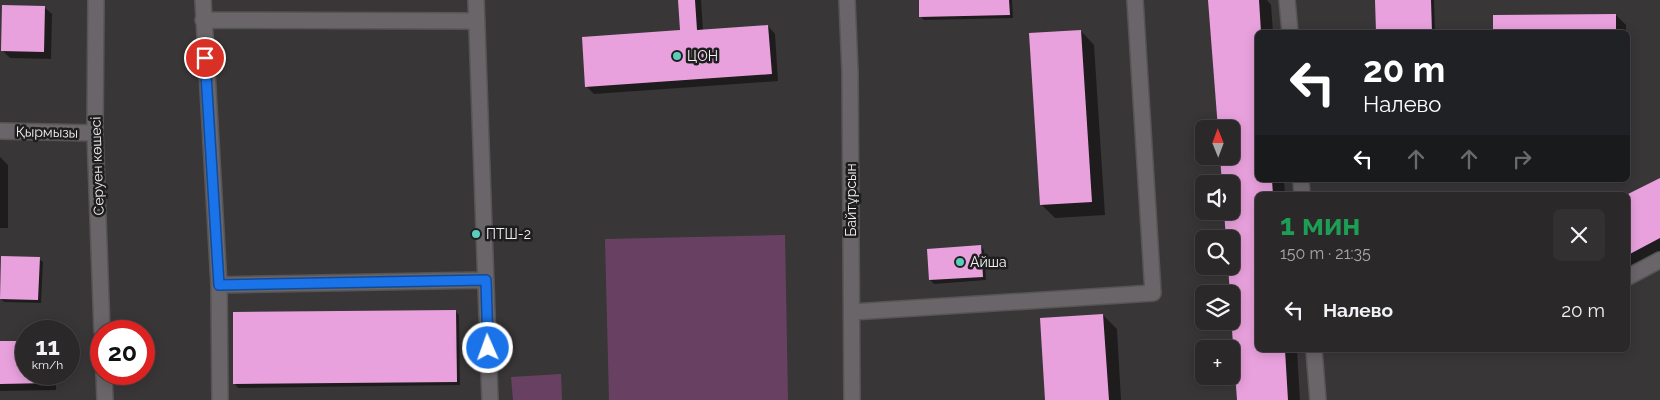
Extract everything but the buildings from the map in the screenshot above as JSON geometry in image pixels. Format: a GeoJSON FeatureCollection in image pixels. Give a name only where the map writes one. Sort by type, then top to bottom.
{"type":"FeatureCollection","features":[{"type":"Feature","properties":{"kind":"street","name":"Серуен көшесі"},"geometry":{"type":"LineString","coordinates":[[96,0],[95,133],[102,320]]}},
{"type":"Feature","properties":{"kind":"street"},"geometry":{"type":"LineString","coordinates":[[202,0],[219,285],[220,400]]}},
{"type":"Feature","properties":{"kind":"street"},"geometry":{"type":"LineString","coordinates":[[476,0],[490,400]]}},
{"type":"Feature","properties":{"kind":"street","name":"Байтұрсын"},"geometry":{"type":"LineString","coordinates":[[847,0],[850,72],[852,400]]}},
{"type":"Feature","properties":{"kind":"street"},"geometry":{"type":"LineString","coordinates":[[852,312],[1153,293],[1135,0]]}},
{"type":"Feature","properties":{"kind":"street"},"geometry":{"type":"LineString","coordinates":[[1287,0],[1290,30]]}},
{"type":"Feature","properties":{"kind":"street"},"geometry":{"type":"LineString","coordinates":[[203,20],[477,21]]}},
{"type":"Feature","properties":{"kind":"street","name":"Қырмызы"},"geometry":{"type":"LineString","coordinates":[[0,131],[95,133]]}},
{"type":"Feature","properties":{"kind":"street"},"geometry":{"type":"LineString","coordinates":[[1630,276],[1660,260]]}},
{"type":"Feature","properties":{"kind":"street"},"geometry":{"type":"LineString","coordinates":[[219,285],[486,280]]}},
{"type":"Feature","properties":{"kind":"street"},"geometry":{"type":"LineString","coordinates":[[1314,352],[1318,400]]}},
{"type":"Feature","properties":{"kind":"street"},"geometry":{"type":"LineString","coordinates":[[104,385],[105,400]]}},
{"type":"Feature","properties":{"kind":"shaded area"},"geometry":{"type":"Polygon","coordinates":[[[785,235],[788,400],[609,400],[605,239],[785,235]]]}},
{"type":"Feature","properties":{"kind":"shaded area"},"geometry":{"type":"Polygon","coordinates":[[[561,374],[562,400],[513,400],[511,377],[561,374]]]}},
{"type":"Feature","properties":{"kind":"place","name":"ЦОН"},"geometry":{"type":"Point","coordinates":[677,56]}},
{"type":"Feature","properties":{"kind":"place","name":"ПТШ-2"},"geometry":{"type":"Point","coordinates":[476,234]}},
{"type":"Feature","properties":{"kind":"place","name":"Айша"},"geometry":{"type":"Point","coordinates":[960,262]}},
{"type":"Feature","properties":{"kind":"route"},"geometry":{"type":"LineString","coordinates":[[205,58],[219,285],[486,280],[488,348]]}}]}
